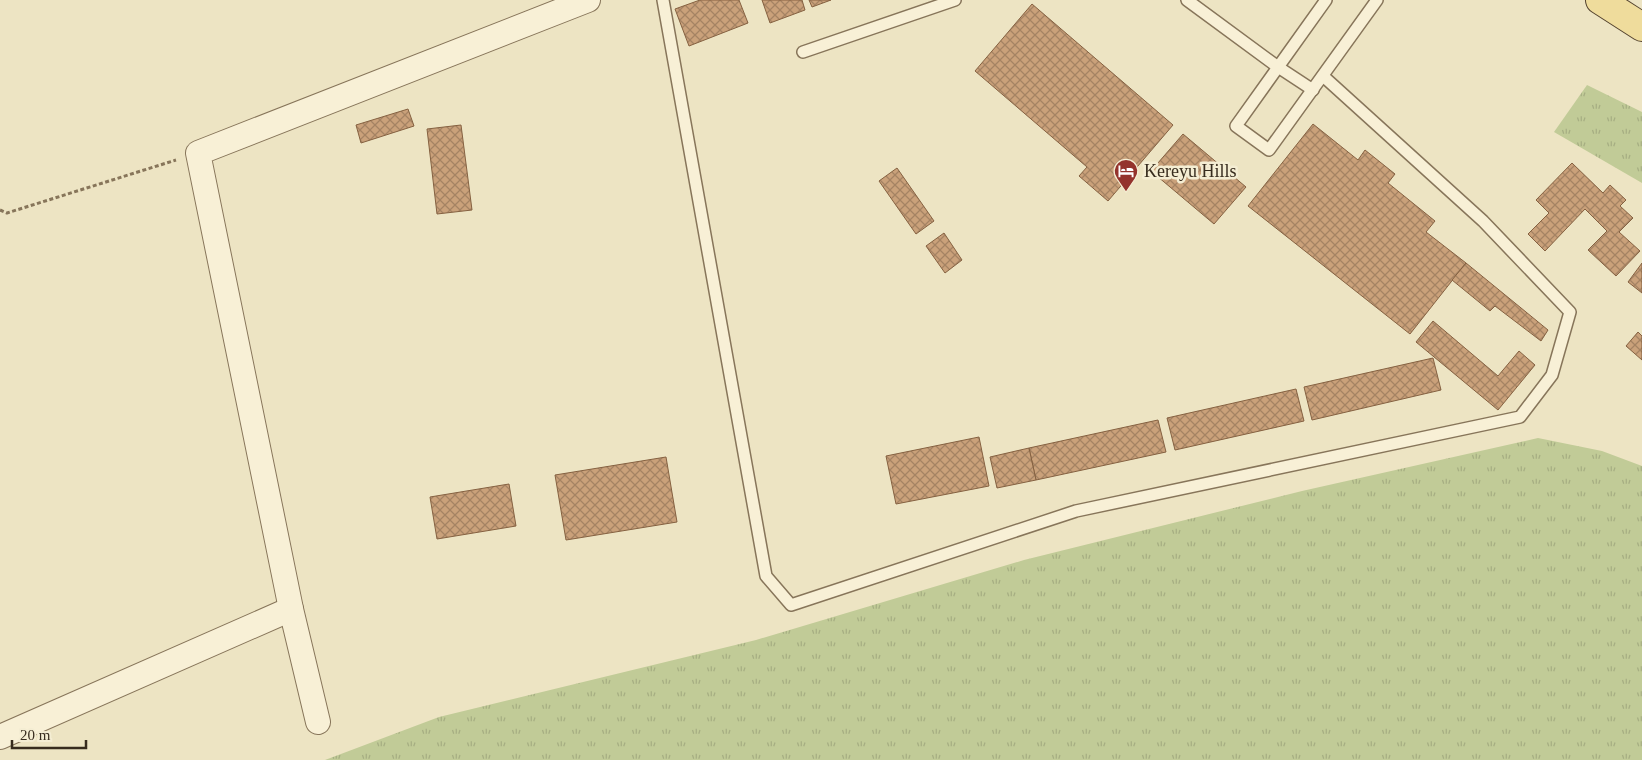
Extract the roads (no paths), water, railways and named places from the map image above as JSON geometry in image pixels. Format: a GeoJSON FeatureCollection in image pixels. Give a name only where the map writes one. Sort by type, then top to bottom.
{"type":"FeatureCollection","features":[{"type":"Feature","properties":{"kind":"main road"},"geometry":{"type":"LineString","coordinates":[[1600,0],[1642,27]]}},
{"type":"Feature","properties":{"kind":"street"},"geometry":{"type":"LineString","coordinates":[[318,722],[291,609],[198,153],[588,0]]}},
{"type":"Feature","properties":{"kind":"street"},"geometry":{"type":"LineString","coordinates":[[0,737],[291,609]]}},
{"type":"Feature","properties":{"kind":"lane"},"geometry":{"type":"LineString","coordinates":[[663,0],[766,576],[791,605],[1076,511],[1520,416],[1552,375],[1570,312],[1483,221],[1323,76]]}},
{"type":"Feature","properties":{"kind":"lane"},"geometry":{"type":"LineString","coordinates":[[802,52],[955,0]]}},
{"type":"Feature","properties":{"kind":"lane"},"geometry":{"type":"LineString","coordinates":[[1187,0],[1278,67],[1313,90]]}},
{"type":"Feature","properties":{"kind":"lane"},"geometry":{"type":"LineString","coordinates":[[1326,0],[1236,126],[1269,150],[1377,0]]}},
{"type":"Feature","properties":{"kind":"place","name":"Kereyu Hills"},"geometry":{"type":"Point","coordinates":[1126,192]}}]}
